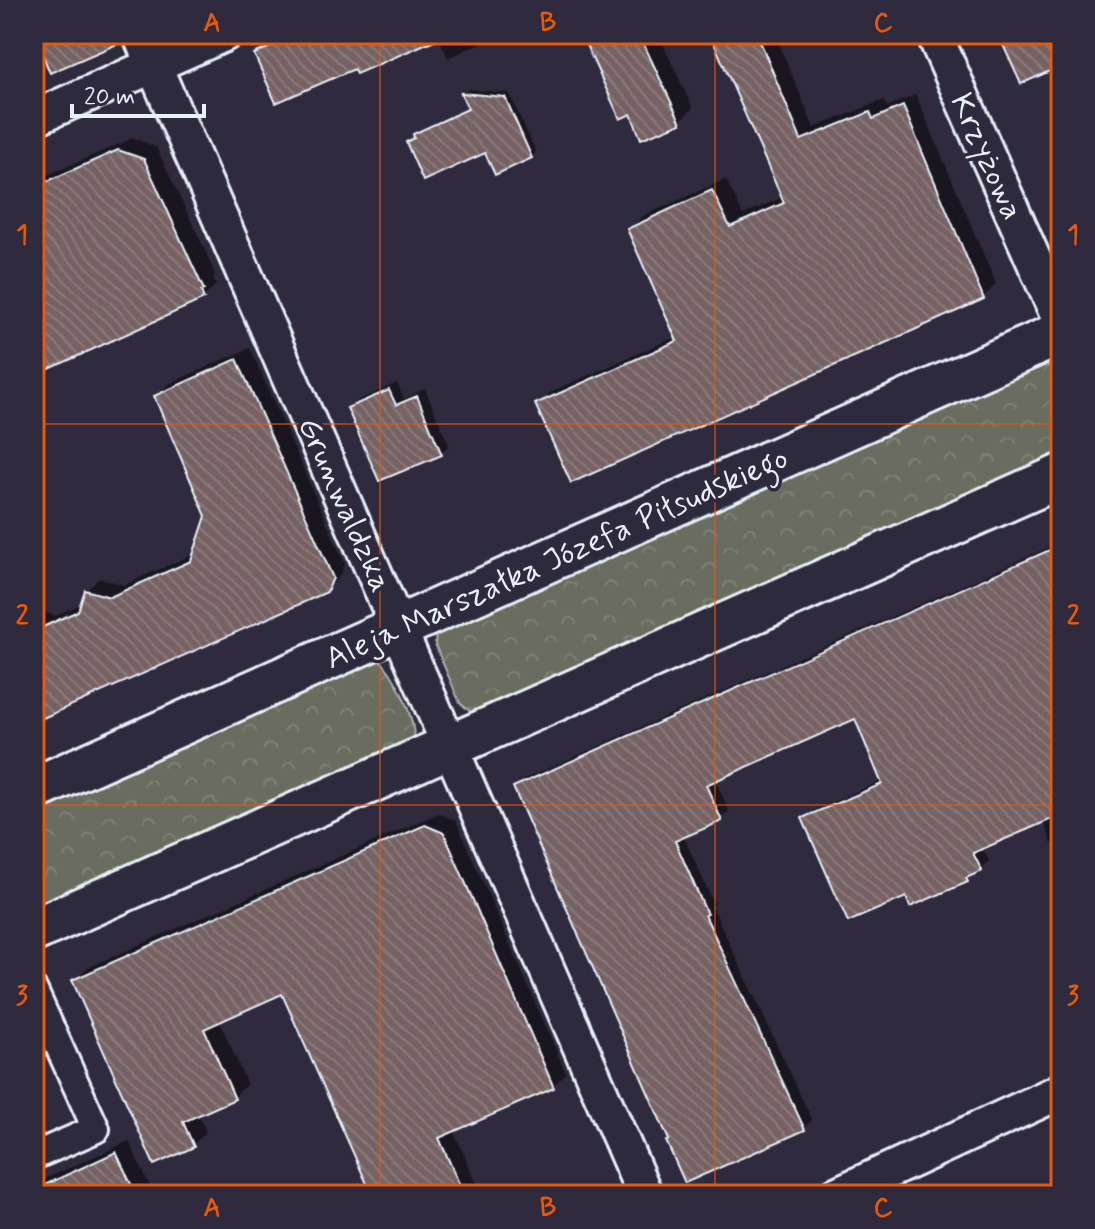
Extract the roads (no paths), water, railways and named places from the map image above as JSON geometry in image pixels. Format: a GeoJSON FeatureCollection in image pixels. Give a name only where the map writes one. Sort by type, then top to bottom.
{"type":"FeatureCollection","features":[{"type":"Feature","properties":{"kind":"street"},"geometry":{"type":"LineString","coordinates":[[34,118],[147,49],[224,34]]}},
{"type":"Feature","properties":{"kind":"street","name":"Krzyżowa"},"geometry":{"type":"LineString","coordinates":[[934,34],[1061,322]]}},
{"type":"Feature","properties":{"kind":"street","name":"Grunwaldzka"},"geometry":{"type":"LineString","coordinates":[[147,49],[645,1195]]}},
{"type":"Feature","properties":{"kind":"street","name":"Aleja Marszałka Józefa Piłsudskiego"},"geometry":{"type":"LineString","coordinates":[[42,785],[1061,333]]}},
{"type":"Feature","properties":{"kind":"street"},"geometry":{"type":"LineString","coordinates":[[34,930],[1061,476]]}},
{"type":"Feature","properties":{"kind":"street"},"geometry":{"type":"LineString","coordinates":[[34,991],[96,1129],[34,1156]]}},
{"type":"Feature","properties":{"kind":"street"},"geometry":{"type":"LineString","coordinates":[[836,1195],[1061,1091]]}}]}
